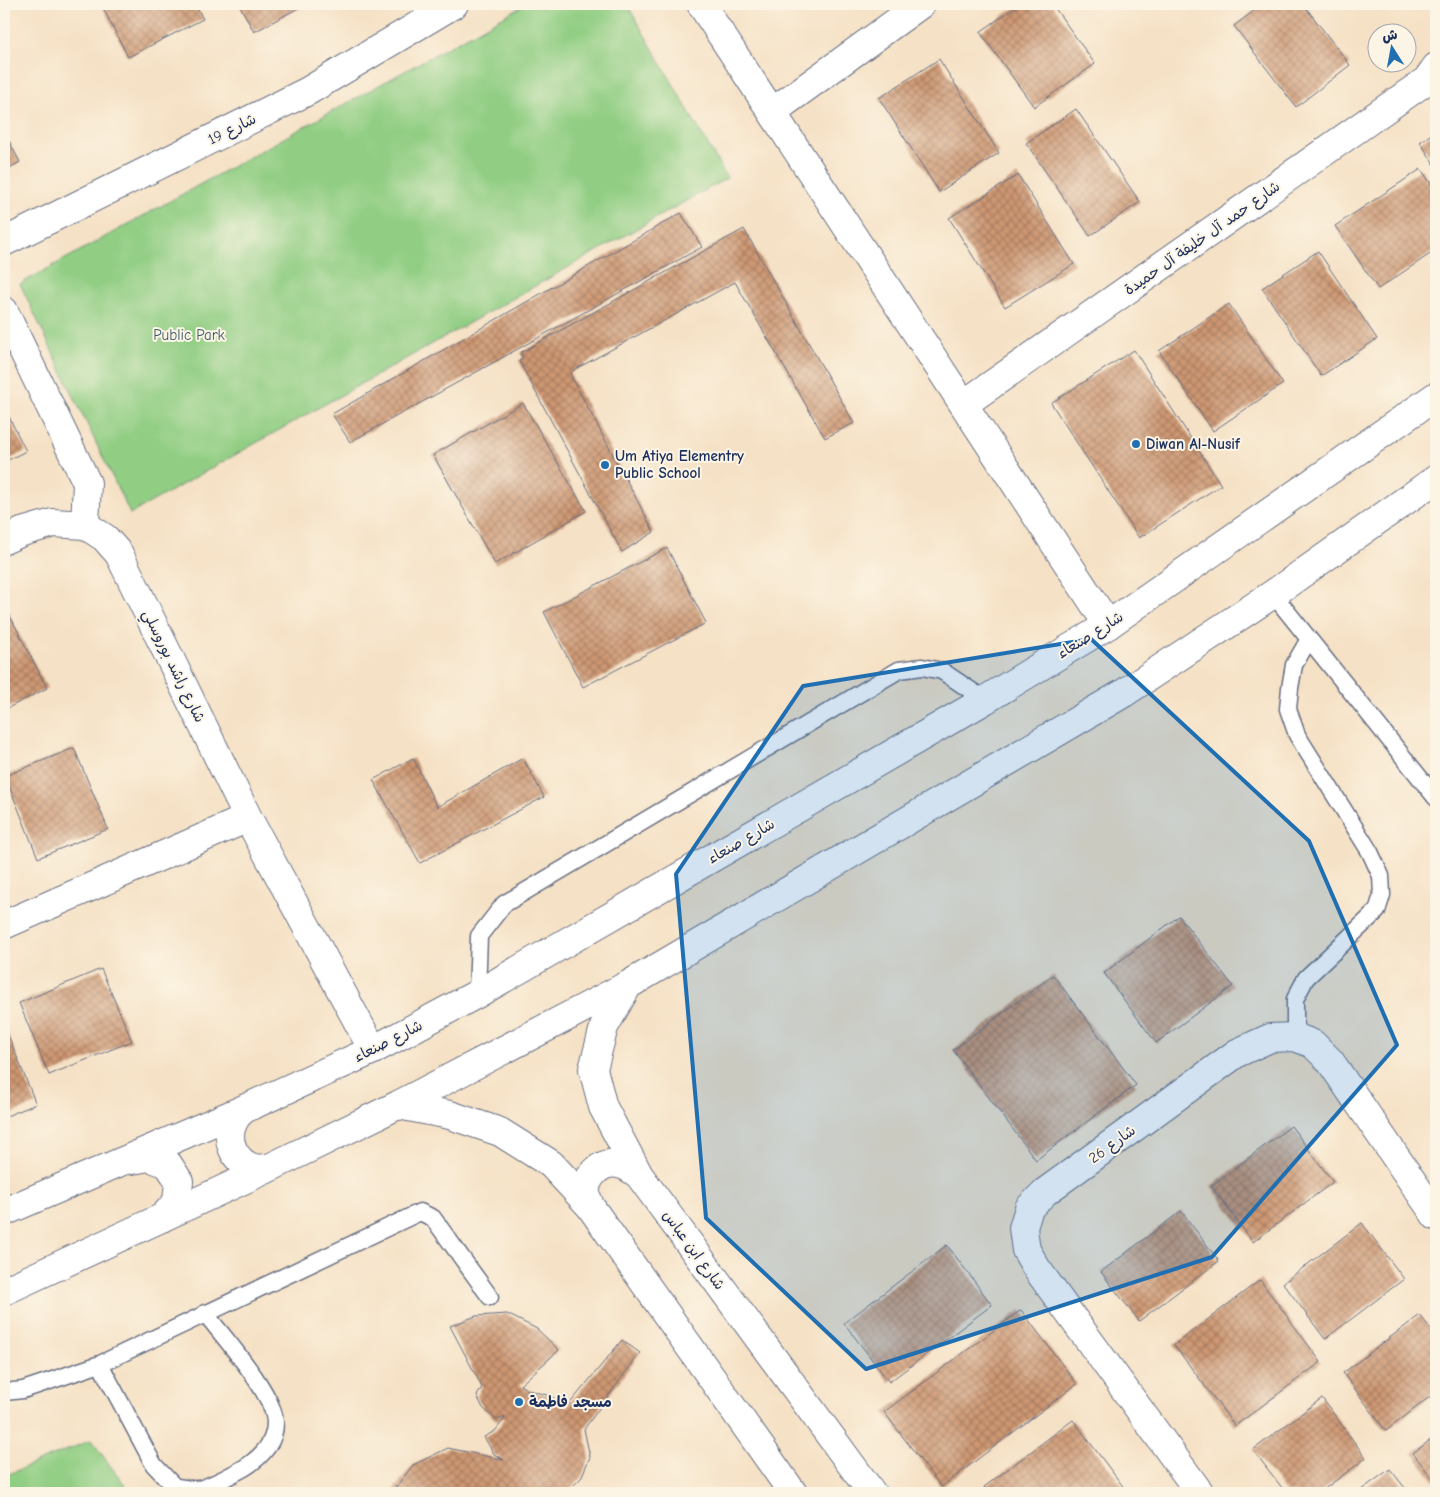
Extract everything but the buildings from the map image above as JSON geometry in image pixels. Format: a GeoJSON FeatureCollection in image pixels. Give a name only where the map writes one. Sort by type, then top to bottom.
{"type":"FeatureCollection","features":[{"type":"Feature","properties":{"kind":"street","name":"شارع 19"},"geometry":{"type":"LineString","coordinates":[[4,242],[308,91],[454,4]]}},
{"type":"Feature","properties":{"kind":"street"},"geometry":{"type":"LineString","coordinates":[[701,4],[1108,625]]}},
{"type":"Feature","properties":{"kind":"street"},"geometry":{"type":"LineString","coordinates":[[772,112],[921,4]]}},
{"type":"Feature","properties":{"kind":"street","name":"شارع حمد آل خليفة آل حميدة"},"geometry":{"type":"LineString","coordinates":[[964,404],[1427,80],[1436,68]]}},
{"type":"Feature","properties":{"kind":"street"},"geometry":{"type":"LineString","coordinates":[[4,312],[87,483],[85,525],[53,523],[22,532],[4,540]]}},
{"type":"Feature","properties":{"kind":"street","name":"شارع صنعاء"},"geometry":{"type":"LineString","coordinates":[[4,1212],[244,1109],[373,1050],[477,994],[985,700],[1108,625],[1436,396]]}},
{"type":"Feature","properties":{"kind":"street"},"geometry":{"type":"LineString","coordinates":[[4,1292],[269,1168],[398,1105],[628,985],[1124,693],[1273,594],[1436,479]]}},
{"type":"Feature","properties":{"kind":"street","name":"شارع راشد بوروسلي"},"geometry":{"type":"LineString","coordinates":[[85,525],[105,538],[119,554],[248,818],[373,1050]]}},
{"type":"Feature","properties":{"kind":"street"},"geometry":{"type":"LineString","coordinates":[[4,925],[248,818]]}},
{"type":"Feature","properties":{"kind":"street","name":"شارع ابن عباس"},"geometry":{"type":"LineString","coordinates":[[628,985],[604,1027],[593,1069],[603,1107],[639,1175],[872,1493]]}},
{"type":"Feature","properties":{"kind":"street","name":"شارع 26"},"geometry":{"type":"LineString","coordinates":[[1200,1493],[1037,1269],[1026,1250],[1023,1228],[1029,1208],[1045,1192],[1237,1053],[1270,1038],[1295,1038],[1313,1044],[1330,1061],[1436,1216]]}},
{"type":"Feature","properties":{"kind":"street"},"geometry":{"type":"LineString","coordinates":[[398,1105],[450,1115],[500,1132],[551,1164],[590,1206],[793,1493]]}},
{"type":"Feature","properties":{"kind":"street"},"geometry":{"type":"LineString","coordinates":[[244,1109],[234,1120],[229,1134],[232,1149],[241,1161],[255,1168],[269,1168]]}},
{"type":"Feature","properties":{"kind":"street"},"geometry":{"type":"LineString","coordinates":[[125,1160],[149,1157],[168,1164],[179,1181],[177,1202],[162,1218]]}},
{"type":"Feature","properties":{"kind":"street"},"geometry":{"type":"LineString","coordinates":[[590,1206],[586,1194],[588,1182],[594,1172],[605,1165],[617,1163],[629,1167],[639,1175]]}},
{"type":"Feature","properties":{"kind":"lane"},"geometry":{"type":"LineString","coordinates":[[1273,594],[1436,798]]}},
{"type":"Feature","properties":{"kind":"lane"},"geometry":{"type":"LineString","coordinates":[[1295,1038],[1295,998],[1306,978],[1377,911],[1382,895],[1382,876],[1370,852],[1297,735],[1288,709],[1294,665],[1309,639]]}},
{"type":"Feature","properties":{"kind":"lane"},"geometry":{"type":"LineString","coordinates":[[477,994],[479,936],[504,904],[900,670],[922,667],[942,671],[985,700]]}},
{"type":"Feature","properties":{"kind":"lane"},"geometry":{"type":"LineString","coordinates":[[4,1392],[23,1390],[100,1364],[420,1212],[433,1218],[490,1297]]}},
{"type":"Feature","properties":{"kind":"lane"},"geometry":{"type":"LineString","coordinates":[[100,1364],[154,1465],[175,1487],[199,1489],[230,1476],[257,1460],[273,1439],[275,1422],[270,1404],[255,1378],[205,1314]]}},
{"type":"Feature","properties":{"kind":"highlighted area"},"geometry":{"type":"Polygon","coordinates":[[[1091,639],[1309,841],[1397,1045],[1212,1257],[866,1369],[706,1218],[676,874],[803,686],[1091,639]]]}},
{"type":"Feature","properties":{"kind":"green space","name":"Public Park"},"geometry":{"type":"Polygon","coordinates":[[[526,4],[627,4],[727,178],[130,514],[20,284],[526,4]]]}},
{"type":"Feature","properties":{"kind":"green space"},"geometry":{"type":"Polygon","coordinates":[[[91,1440],[131,1493],[4,1493],[4,1476],[91,1440]]]}},
{"type":"Feature","properties":{"kind":"place","name":"Diwan Al-Nusif"},"geometry":{"type":"Point","coordinates":[1136,444]}},
{"type":"Feature","properties":{"kind":"place","name":"Um Atiya Elementry Public School"},"geometry":{"type":"Point","coordinates":[605,465]}},
{"type":"Feature","properties":{"kind":"place","name":"مسجد فاطمة"},"geometry":{"type":"Point","coordinates":[519,1402]}}]}
